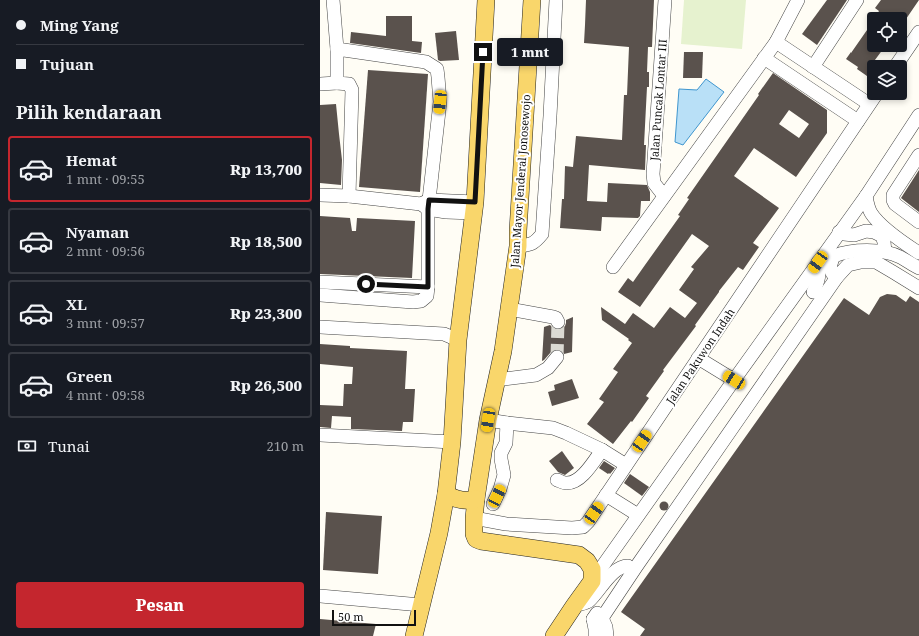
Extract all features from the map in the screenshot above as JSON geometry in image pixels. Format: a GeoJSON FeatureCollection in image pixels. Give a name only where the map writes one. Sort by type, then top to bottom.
{"type":"FeatureCollection","features":[{"type":"Feature","properties":{"kind":"main road"},"geometry":{"type":"LineString","coordinates":[[414,636],[439,533],[446,494],[452,442],[458,340],[475,208],[486,0]]}},
{"type":"Feature","properties":{"kind":"main road","name":"Jalan Mayor Jenderal Jonosewojo"},"geometry":{"type":"LineString","coordinates":[[532,0],[518,246],[503,350],[488,420],[476,499],[474,534],[476,540],[481,542],[579,555],[587,561],[592,569],[592,581]]}},
{"type":"Feature","properties":{"kind":"main road"},"geometry":{"type":"LineString","coordinates":[[446,494],[452,498],[464,501],[476,499]]}},
{"type":"Feature","properties":{"kind":"main road"},"geometry":{"type":"LineString","coordinates":[[554,636],[592,581]]}},
{"type":"Feature","properties":{"kind":"street"},"geometry":{"type":"LineString","coordinates":[[333,0],[337,48],[337,84]]}},
{"type":"Feature","properties":{"kind":"street"},"geometry":{"type":"LineString","coordinates":[[518,246],[530,245],[536,242],[542,234],[556,0]]}},
{"type":"Feature","properties":{"kind":"street","name":"Jalan Puncak Lontar III"},"geometry":{"type":"LineString","coordinates":[[664,196],[654,183],[653,174],[665,0]]}},
{"type":"Feature","properties":{"kind":"street"},"geometry":{"type":"LineString","coordinates":[[613,267],[776,42],[798,0]]}},
{"type":"Feature","properties":{"kind":"street"},"geometry":{"type":"LineString","coordinates":[[813,66],[857,0]]}},
{"type":"Feature","properties":{"kind":"street"},"geometry":{"type":"LineString","coordinates":[[900,60],[919,32]]}},
{"type":"Feature","properties":{"kind":"street"},"geometry":{"type":"LineString","coordinates":[[776,42],[869,104]]}},
{"type":"Feature","properties":{"kind":"street"},"geometry":{"type":"LineString","coordinates":[[320,295],[413,302],[421,301],[427,296],[428,287],[426,204],[440,102],[437,69],[426,62],[337,48]]}},
{"type":"Feature","properties":{"kind":"street"},"geometry":{"type":"LineString","coordinates":[[764,58],[858,121]]}},
{"type":"Feature","properties":{"kind":"street"},"geometry":{"type":"LineString","coordinates":[[320,84],[349,84],[352,90],[349,196]]}},
{"type":"Feature","properties":{"kind":"street","name":"Jalan Pakuwon Indah"},"geometry":{"type":"LineString","coordinates":[[474,518],[506,524],[572,528],[583,526],[588,522],[872,100]]}},
{"type":"Feature","properties":{"kind":"street"},"geometry":{"type":"LineString","coordinates":[[592,581],[866,196],[919,115]]}},
{"type":"Feature","properties":{"kind":"street"},"geometry":{"type":"LineString","coordinates":[[919,155],[893,196],[895,204],[919,222]]}},
{"type":"Feature","properties":{"kind":"street"},"geometry":{"type":"LineString","coordinates":[[320,195],[349,196],[426,204],[446,212],[475,208]]}},
{"type":"Feature","properties":{"kind":"street"},"geometry":{"type":"LineString","coordinates":[[866,196],[868,207],[878,222],[906,245],[919,253]]}},
{"type":"Feature","properties":{"kind":"street"},"geometry":{"type":"LineString","coordinates":[[839,232],[854,235],[874,232],[882,236],[885,252]]}},
{"type":"Feature","properties":{"kind":"street"},"geometry":{"type":"LineString","coordinates":[[835,276],[830,270],[834,256],[855,251],[885,252],[899,256],[919,268]]}},
{"type":"Feature","properties":{"kind":"street"},"geometry":{"type":"LineString","coordinates":[[893,272],[899,256]]}},
{"type":"Feature","properties":{"kind":"street"},"geometry":{"type":"LineString","coordinates":[[813,292],[818,284],[818,262]]}},
{"type":"Feature","properties":{"kind":"street"},"geometry":{"type":"LineString","coordinates":[[594,636],[597,618],[628,566],[835,276],[848,266],[860,262],[876,262],[919,288]]}},
{"type":"Feature","properties":{"kind":"street"},"geometry":{"type":"LineString","coordinates":[[597,618],[636,567],[835,276]]}},
{"type":"Feature","properties":{"kind":"street"},"geometry":{"type":"LineString","coordinates":[[320,282],[428,287]]}},
{"type":"Feature","properties":{"kind":"street"},"geometry":{"type":"LineString","coordinates":[[509,309],[553,317],[556,318],[558,322]]}},
{"type":"Feature","properties":{"kind":"street"},"geometry":{"type":"LineString","coordinates":[[320,327],[444,334],[458,340]]}},
{"type":"Feature","properties":{"kind":"street"},"geometry":{"type":"LineString","coordinates":[[496,380],[536,375],[548,368],[558,357]]}},
{"type":"Feature","properties":{"kind":"street"},"geometry":{"type":"LineString","coordinates":[[698,358],[734,380]]}},
{"type":"Feature","properties":{"kind":"street"},"geometry":{"type":"LineString","coordinates":[[488,420],[507,424],[553,428],[602,450],[626,465]]}},
{"type":"Feature","properties":{"kind":"street"},"geometry":{"type":"LineString","coordinates":[[493,504],[500,489],[504,475],[501,459],[506,443],[507,424]]}},
{"type":"Feature","properties":{"kind":"street"},"geometry":{"type":"LineString","coordinates":[[320,435],[452,442]]}},
{"type":"Feature","properties":{"kind":"street"},"geometry":{"type":"LineString","coordinates":[[557,480],[566,484],[582,478],[602,450]]}},
{"type":"Feature","properties":{"kind":"street"},"geometry":{"type":"LineString","coordinates":[[606,495],[638,515]]}},
{"type":"Feature","properties":{"kind":"street"},"geometry":{"type":"LineString","coordinates":[[574,606],[588,602],[615,571],[623,566],[628,566]]}},
{"type":"Feature","properties":{"kind":"street"},"geometry":{"type":"LineString","coordinates":[[320,596],[421,605]]}},
{"type":"Feature","properties":{"kind":"street"},"geometry":{"type":"LineString","coordinates":[[597,618],[606,627],[607,636]]}},
{"type":"Feature","properties":{"kind":"green space"},"geometry":{"type":"Polygon","coordinates":[[[684,0],[746,0],[742,49],[681,44],[684,0]]]}},
{"type":"Feature","properties":{"kind":"water"},"geometry":{"type":"Polygon","coordinates":[[[706,79],[724,92],[683,145],[675,142],[679,89],[697,90],[706,79]]]}},
{"type":"Feature","properties":{"kind":"building"},"geometry":{"type":"Polygon","coordinates":[[[586,0],[654,0],[652,47],[648,47],[647,72],[649,72],[649,87],[647,87],[644,145],[646,145],[645,170],[589,165],[587,201],[607,202],[608,183],[647,185],[650,192],[650,201],[641,201],[640,216],[638,218],[602,217],[601,231],[560,228],[562,199],[564,199],[565,166],[573,167],[576,136],[622,140],[624,95],[627,95],[629,47],[584,43],[586,0]]]}},
{"type":"Feature","properties":{"kind":"building"},"geometry":{"type":"Polygon","coordinates":[[[827,0],[847,0],[817,45],[802,34],[827,0]]]}},
{"type":"Feature","properties":{"kind":"building"},"geometry":{"type":"Polygon","coordinates":[[[881,0],[919,0],[907,18],[907,12],[878,12],[875,8],[881,0]]]}},
{"type":"Feature","properties":{"kind":"building"},"geometry":{"type":"Polygon","coordinates":[[[386,16],[412,16],[412,41],[422,42],[421,53],[350,43],[351,32],[386,36],[386,16]]]}},
{"type":"Feature","properties":{"kind":"building"},"geometry":{"type":"Polygon","coordinates":[[[867,30],[867,52],[881,52],[875,60],[867,60],[867,76],[857,69],[858,67],[846,59],[867,30]]]}},
{"type":"Feature","properties":{"kind":"building"},"geometry":{"type":"Polygon","coordinates":[[[456,31],[459,60],[438,60],[435,33],[456,31]]]}},
{"type":"Feature","properties":{"kind":"building"},"geometry":{"type":"Polygon","coordinates":[[[684,52],[703,52],[702,78],[683,78],[684,52]]]}},
{"type":"Feature","properties":{"kind":"building"},"geometry":{"type":"Polygon","coordinates":[[[368,70],[428,74],[420,192],[359,187],[368,70]]]}},
{"type":"Feature","properties":{"kind":"building"},"geometry":{"type":"Polygon","coordinates":[[[773,73],[827,110],[827,133],[796,177],[754,148],[734,176],[779,208],[753,243],[759,247],[743,270],[738,267],[719,291],[695,325],[696,326],[663,370],[664,371],[646,396],[649,398],[632,422],[631,421],[613,444],[587,424],[604,402],[599,399],[618,372],[613,369],[632,343],[628,340],[629,339],[602,320],[601,307],[625,324],[633,313],[654,328],[670,307],[685,318],[697,303],[679,290],[694,269],[691,267],[709,246],[692,234],[640,307],[618,292],[628,278],[633,282],[680,216],[678,215],[689,199],[687,198],[759,95],[758,94],[773,73]],[[789,110],[779,124],[799,138],[809,124],[789,110]]]}},
{"type":"Feature","properties":{"kind":"building"},"geometry":{"type":"Polygon","coordinates":[[[336,104],[342,160],[341,185],[320,183],[320,105],[336,104]]]}},
{"type":"Feature","properties":{"kind":"building"},"geometry":{"type":"Polygon","coordinates":[[[919,170],[919,212],[901,198],[919,170]]]}},
{"type":"Feature","properties":{"kind":"building"},"geometry":{"type":"Polygon","coordinates":[[[320,216],[350,218],[352,231],[356,231],[357,218],[415,221],[412,278],[320,274],[320,216]]]}},
{"type":"Feature","properties":{"kind":"building"},"geometry":{"type":"Polygon","coordinates":[[[887,294],[896,295],[906,302],[910,296],[919,302],[919,636],[640,636],[645,629],[621,612],[844,298],[869,315],[880,297],[887,294]]]}},
{"type":"Feature","properties":{"kind":"building"},"geometry":{"type":"Polygon","coordinates":[[[573,317],[572,352],[564,354],[562,351],[555,349],[542,361],[544,327],[550,325],[554,329],[561,329],[565,326],[566,320],[573,317]]]}},
{"type":"Feature","properties":{"kind":"building"},"geometry":{"type":"Polygon","coordinates":[[[320,344],[350,346],[350,348],[407,351],[405,389],[415,389],[413,422],[403,422],[402,431],[351,429],[351,417],[332,416],[331,428],[320,427],[320,405],[343,406],[344,384],[352,384],[353,367],[320,364],[320,344]]]}},
{"type":"Feature","properties":{"kind":"building"},"geometry":{"type":"Polygon","coordinates":[[[572,379],[579,398],[552,406],[548,392],[555,390],[554,385],[572,379]]]}},
{"type":"Feature","properties":{"kind":"building"},"geometry":{"type":"Polygon","coordinates":[[[562,451],[574,468],[565,475],[558,472],[549,461],[562,451]]]}},
{"type":"Feature","properties":{"kind":"building"},"geometry":{"type":"Polygon","coordinates":[[[604,461],[615,468],[610,474],[599,468],[604,461]]]}},
{"type":"Feature","properties":{"kind":"building"},"geometry":{"type":"Polygon","coordinates":[[[630,474],[649,487],[642,496],[624,483],[630,474]]]}},
{"type":"Feature","properties":{"kind":"building"},"geometry":{"type":"Polygon","coordinates":[[[662,502],[666,502],[668,506],[666,510],[662,510],[660,508],[660,504],[662,502]]]}},
{"type":"Feature","properties":{"kind":"building"},"geometry":{"type":"Polygon","coordinates":[[[326,512],[382,516],[378,574],[323,570],[326,512]]]}},
{"type":"Feature","properties":{"kind":"building"},"geometry":{"type":"Polygon","coordinates":[[[320,619],[376,624],[373,636],[320,636],[320,619]]]}},
{"type":"Feature","properties":{"kind":"tunnel"},"geometry":{"type":"LineString","coordinates":[[557,357],[558,322]]}},
{"type":"Feature","properties":{"kind":"route"},"geometry":{"type":"LineString","coordinates":[[366,284],[428,287],[429,200],[475,202],[483,52]]}}]}
